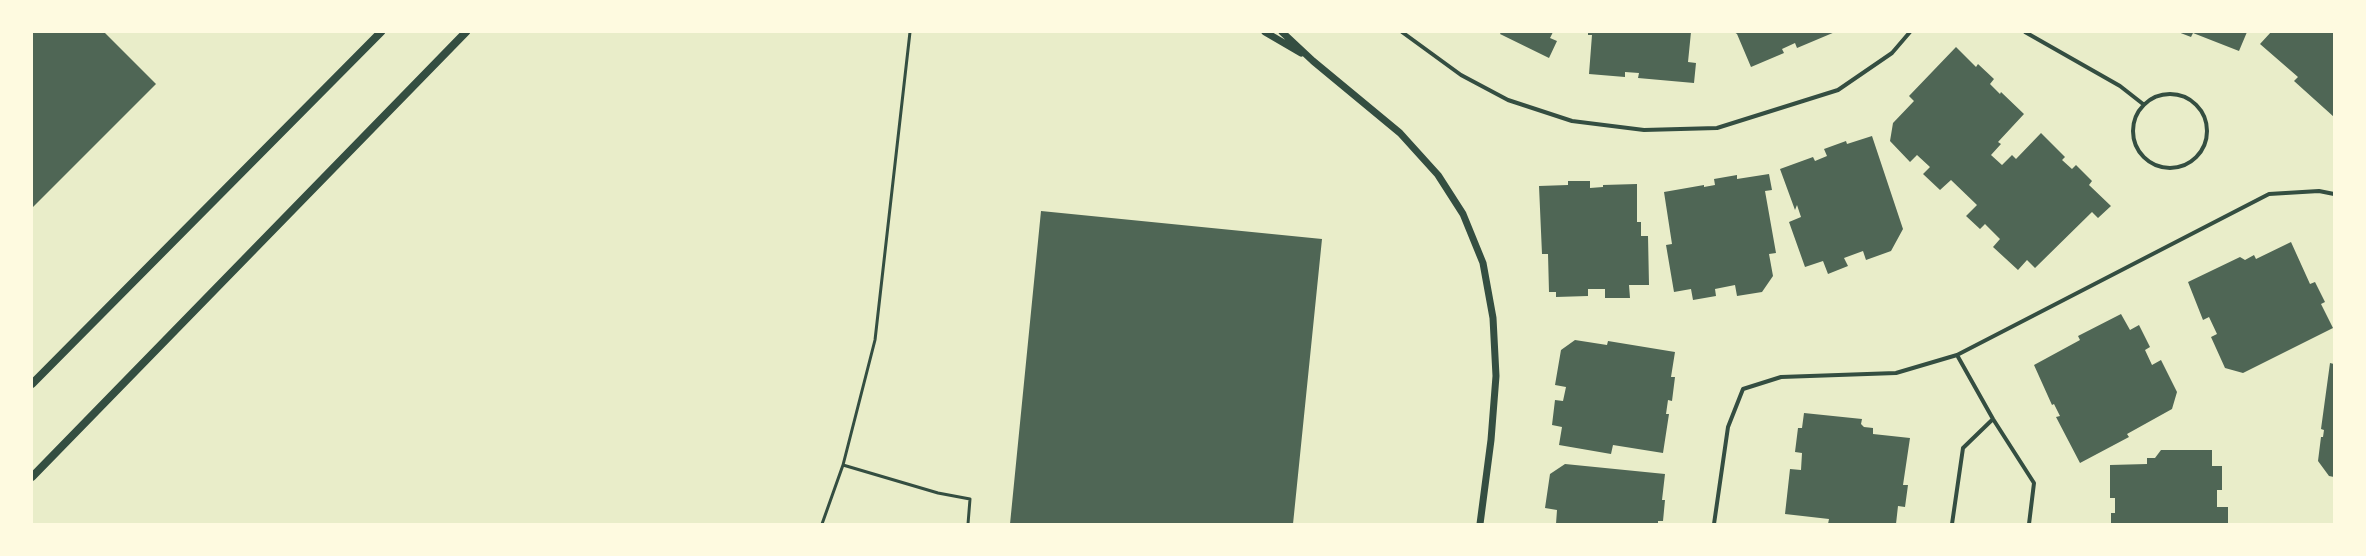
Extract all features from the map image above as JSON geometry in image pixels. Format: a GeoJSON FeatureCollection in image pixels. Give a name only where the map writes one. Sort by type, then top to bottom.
{"type":"FeatureCollection","features":[{"type":"Feature","properties":{"kind":"main road"},"geometry":{"type":"LineString","coordinates":[[32,384],[381,32]]}},
{"type":"Feature","properties":{"kind":"main road"},"geometry":{"type":"LineString","coordinates":[[32,477],[466,32]]}},
{"type":"Feature","properties":{"kind":"street"},"geometry":{"type":"LineString","coordinates":[[1265,32],[1313,61]]}},
{"type":"Feature","properties":{"kind":"street"},"geometry":{"type":"LineString","coordinates":[[1282,32],[1313,61],[1400,133],[1438,175],[1463,214],[1483,263],[1493,318],[1496,376],[1491,440],[1480,524]]}},
{"type":"Feature","properties":{"kind":"street"},"geometry":{"type":"LineString","coordinates":[[1402,32],[1461,75],[1508,100],[1572,121],[1644,130],[1717,128],[1838,90],[1892,53],[1910,32]]}},
{"type":"Feature","properties":{"kind":"street"},"geometry":{"type":"LineString","coordinates":[[2025,32],[2120,86],[2144,104]]}},
{"type":"Feature","properties":{"kind":"street"},"geometry":{"type":"LineString","coordinates":[[2170,94],[2185,97],[2197,105],[2205,118],[2207,132],[2204,146],[2196,158],[2183,167],[2169,169],[2155,166],[2142,158],[2134,145],[2132,131],[2135,116],[2144,104],[2156,96],[2170,94]]}},
{"type":"Feature","properties":{"kind":"street"},"geometry":{"type":"LineString","coordinates":[[1714,524],[1728,427],[1743,388],[1781,377],[1896,373],[1957,355],[2269,194],[2319,191],[2334,194]]}},
{"type":"Feature","properties":{"kind":"street"},"geometry":{"type":"LineString","coordinates":[[1957,355],[1993,419],[2034,483],[2029,524]]}},
{"type":"Feature","properties":{"kind":"street"},"geometry":{"type":"LineString","coordinates":[[1952,524],[1963,448],[1993,419]]}},
{"type":"Feature","properties":{"kind":"lane"},"geometry":{"type":"LineString","coordinates":[[822,524],[843,465],[875,340],[910,32]]}},
{"type":"Feature","properties":{"kind":"lane"},"geometry":{"type":"LineString","coordinates":[[843,465],[938,493],[970,499],[968,524]]}},
{"type":"Feature","properties":{"kind":"building"},"geometry":{"type":"Polygon","coordinates":[[[32,32],[104,32],[156,84],[32,208],[32,32]]]}},
{"type":"Feature","properties":{"kind":"building"},"geometry":{"type":"Polygon","coordinates":[[[1501,32],[1553,32],[1550,38],[1557,41],[1549,58],[1500,34],[1501,32]]]}},
{"type":"Feature","properties":{"kind":"building"},"geometry":{"type":"Polygon","coordinates":[[[1588,32],[1691,32],[1688,62],[1696,63],[1694,83],[1638,78],[1639,73],[1625,72],[1625,77],[1589,74],[1592,35],[1588,35],[1588,32]]]}},
{"type":"Feature","properties":{"kind":"building"},"geometry":{"type":"Polygon","coordinates":[[[1734,32],[1835,32],[1797,48],[1795,43],[1782,49],[1784,53],[1751,67],[1737,34],[1734,32]]]}},
{"type":"Feature","properties":{"kind":"building"},"geometry":{"type":"Polygon","coordinates":[[[2178,32],[2247,32],[2239,51],[2193,33],[2191,37],[2178,32]]]}},
{"type":"Feature","properties":{"kind":"building"},"geometry":{"type":"Polygon","coordinates":[[[2271,32],[2334,32],[2334,117],[2294,81],[2298,77],[2260,44],[2271,32]]]}},
{"type":"Feature","properties":{"kind":"building"},"geometry":{"type":"Polygon","coordinates":[[[1956,47],[1976,67],[1978,64],[1994,79],[1990,84],[2000,94],[2001,92],[2024,114],[1998,142],[2001,144],[1991,155],[2002,165],[2012,155],[2016,159],[2041,133],[2065,157],[2062,160],[2072,169],[2076,165],[2092,181],[2089,185],[2111,206],[2098,218],[2092,212],[2035,268],[2027,260],[2018,270],[1993,247],[2000,239],[1985,224],[1980,229],[1966,216],[1977,205],[1951,180],[1940,190],[1923,174],[1930,167],[1917,155],[1910,162],[1890,141],[1893,123],[1914,101],[1909,96],[1956,47]]]}},
{"type":"Feature","properties":{"kind":"building"},"geometry":{"type":"Polygon","coordinates":[[[1872,136],[1903,229],[1891,251],[1866,260],[1863,251],[1844,258],[1848,266],[1828,274],[1823,261],[1805,267],[1789,222],[1801,217],[1797,205],[1795,210],[1780,169],[1813,157],[1815,161],[1827,156],[1824,149],[1846,141],[1847,144],[1872,136]]]}},
{"type":"Feature","properties":{"kind":"building"},"geometry":{"type":"Polygon","coordinates":[[[1769,174],[1772,190],[1765,191],[1776,253],[1769,254],[1773,276],[1762,292],[1737,296],[1735,285],[1715,289],[1716,296],[1693,300],[1691,289],[1674,292],[1666,245],[1672,244],[1664,192],[1704,185],[1704,187],[1715,185],[1714,179],[1737,175],[1737,179],[1769,174]]]}},
{"type":"Feature","properties":{"kind":"building"},"geometry":{"type":"Polygon","coordinates":[[[1568,181],[1590,181],[1590,188],[1603,187],[1603,185],[1637,184],[1637,222],[1641,222],[1641,236],[1648,236],[1649,285],[1629,285],[1630,298],[1605,298],[1605,289],[1588,289],[1588,296],[1556,297],[1556,292],[1549,292],[1548,254],[1542,254],[1539,186],[1568,185],[1568,181]]]}},
{"type":"Feature","properties":{"kind":"building"},"geometry":{"type":"Polygon","coordinates":[[[1041,211],[1322,239],[1293,524],[1010,524],[1041,211]]]}},
{"type":"Feature","properties":{"kind":"building"},"geometry":{"type":"Polygon","coordinates":[[[2291,242],[2310,284],[2315,282],[2325,302],[2321,304],[2333,328],[2243,373],[2225,368],[2211,337],[2217,334],[2209,317],[2203,320],[2188,282],[2240,257],[2245,260],[2254,255],[2256,259],[2291,242]]]}},
{"type":"Feature","properties":{"kind":"building"},"geometry":{"type":"Polygon","coordinates":[[[2121,314],[2130,330],[2139,325],[2150,347],[2145,350],[2152,365],[2161,360],[2177,392],[2172,409],[2127,434],[2129,437],[2080,463],[2056,417],[2060,416],[2054,404],[2052,405],[2034,365],[2080,340],[2078,336],[2121,314]]]}},
{"type":"Feature","properties":{"kind":"building"},"geometry":{"type":"Polygon","coordinates":[[[1575,340],[1607,345],[1608,341],[1675,352],[1671,377],[1675,377],[1672,401],[1668,400],[1666,414],[1669,414],[1663,453],[1613,445],[1611,454],[1559,445],[1562,427],[1552,425],[1555,400],[1563,401],[1566,387],[1555,385],[1561,350],[1575,340]]]}},
{"type":"Feature","properties":{"kind":"building"},"geometry":{"type":"Polygon","coordinates":[[[2330,363],[2334,364],[2334,477],[2329,476],[2318,461],[2321,437],[2323,437],[2324,430],[2321,429],[2330,363]]]}},
{"type":"Feature","properties":{"kind":"building"},"geometry":{"type":"Polygon","coordinates":[[[1804,413],[1862,419],[1861,424],[1864,427],[1873,428],[1873,434],[1910,438],[1903,485],[1908,485],[1905,507],[1898,506],[1896,524],[1828,524],[1829,519],[1785,514],[1790,469],[1801,470],[1802,453],[1795,452],[1798,428],[1802,428],[1804,413]]]}},
{"type":"Feature","properties":{"kind":"building"},"geometry":{"type":"Polygon","coordinates":[[[2161,450],[2212,450],[2212,466],[2222,466],[2222,490],[2217,490],[2217,507],[2228,507],[2228,524],[2111,524],[2111,513],[2115,513],[2115,498],[2110,498],[2110,465],[2147,464],[2147,458],[2155,458],[2161,450]]]}},
{"type":"Feature","properties":{"kind":"building"},"geometry":{"type":"Polygon","coordinates":[[[1565,464],[1665,474],[1662,500],[1665,500],[1663,521],[1658,521],[1658,524],[1556,524],[1557,510],[1545,508],[1550,474],[1565,464]]]}}]}
